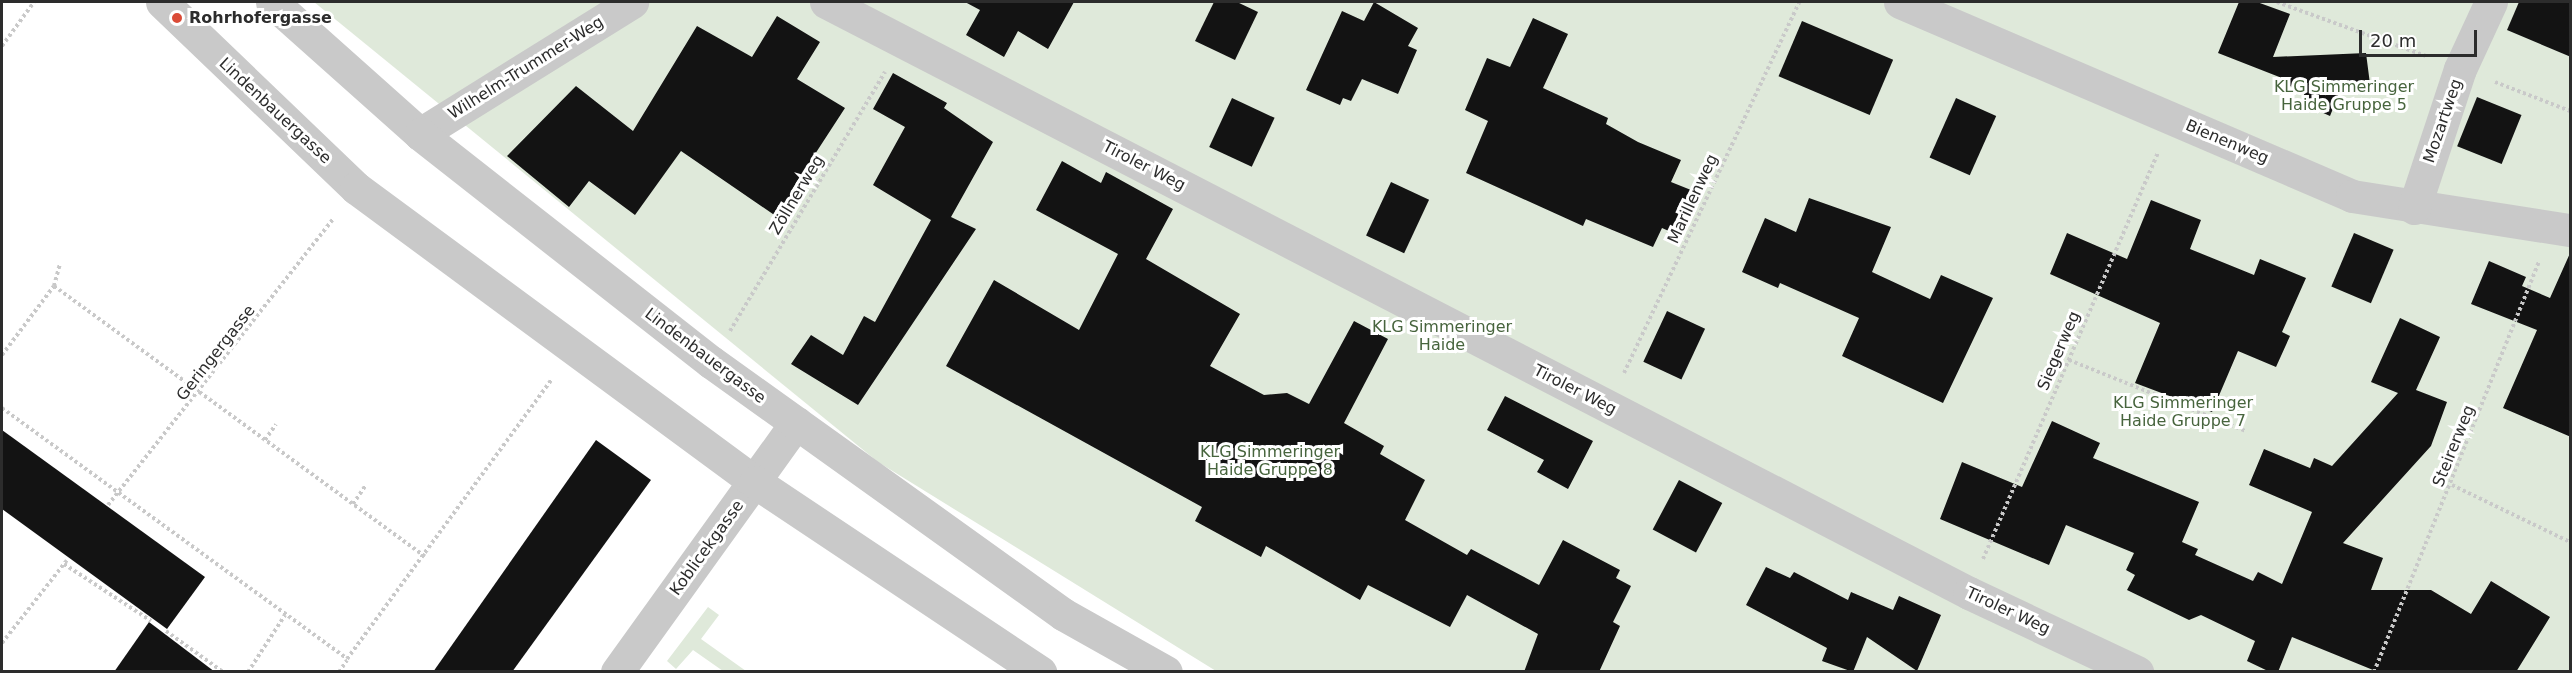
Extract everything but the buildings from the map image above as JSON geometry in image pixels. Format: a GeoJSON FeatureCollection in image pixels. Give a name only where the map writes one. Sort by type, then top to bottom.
{"type":"FeatureCollection","features":[{"type":"Feature","properties":{"kind":"street","name":"Lindenbauergasse"},"geometry":{"type":"LineString","coordinates":[[162,2],[356,188],[755,482],[1040,672]]}},
{"type":"Feature","properties":{"kind":"street","name":"Lindenbauergasse"},"geometry":{"type":"LineString","coordinates":[[272,2],[420,134],[711,362],[1063,614],[1166,672]]}},
{"type":"Feature","properties":{"kind":"street","name":"Wilhelm-Trummer-Weg"},"geometry":{"type":"LineString","coordinates":[[420,134],[632,2]]}},
{"type":"Feature","properties":{"kind":"street","name":"Tiroler Weg"},"geometry":{"type":"LineString","coordinates":[[826,2],[1969,593],[2137,672]]}},
{"type":"Feature","properties":{"kind":"street","name":"Bienenweg"},"geometry":{"type":"LineString","coordinates":[[1900,2],[2352,196],[2414,208],[2562,229]]}},
{"type":"Feature","properties":{"kind":"street","name":"Mozartweg"},"geometry":{"type":"LineString","coordinates":[[2414,208],[2460,69],[2490,2]]}},
{"type":"Feature","properties":{"kind":"street","name":"Koblicekgasse"},"geometry":{"type":"LineString","coordinates":[[616,672],[796,423]]}},
{"type":"Feature","properties":{"kind":"path"},"geometry":{"type":"LineString","coordinates":[[2,46],[34,2]]}},
{"type":"Feature","properties":{"kind":"path","name":"Marillenweg"},"geometry":{"type":"LineString","coordinates":[[1608,407],[1799,2]]}},
{"type":"Feature","properties":{"kind":"path","name":"Zöllnerweg"},"geometry":{"type":"LineString","coordinates":[[711,362],[904,41]]}},
{"type":"Feature","properties":{"kind":"path","name":"Siegerweg"},"geometry":{"type":"LineString","coordinates":[[1969,593],[2172,118]]}},
{"type":"Feature","properties":{"kind":"path","name":"Geringergasse"},"geometry":{"type":"LineString","coordinates":[[108,505],[200,392],[338,213]]}},
{"type":"Feature","properties":{"kind":"path","name":"Steirerweg"},"geometry":{"type":"LineString","coordinates":[[2374,672],[2562,229]]}},
{"type":"Feature","properties":{"kind":"path"},"geometry":{"type":"LineString","coordinates":[[2,355],[54,286],[60,264]]}},
{"type":"Feature","properties":{"kind":"path"},"geometry":{"type":"LineString","coordinates":[[54,286],[425,557]]}},
{"type":"Feature","properties":{"kind":"path"},"geometry":{"type":"LineString","coordinates":[[2068,360],[2246,431]]}},
{"type":"Feature","properties":{"kind":"path"},"geometry":{"type":"LineString","coordinates":[[339,672],[425,557],[552,379],[562,386]]}},
{"type":"Feature","properties":{"kind":"path"},"geometry":{"type":"LineString","coordinates":[[2,408],[118,495],[347,659]]}},
{"type":"Feature","properties":{"kind":"path"},"geometry":{"type":"LineString","coordinates":[[265,440],[276,424]]}},
{"type":"Feature","properties":{"kind":"path"},"geometry":{"type":"LineString","coordinates":[[2452,485],[2571,542]]}},
{"type":"Feature","properties":{"kind":"path"},"geometry":{"type":"LineString","coordinates":[[353,504],[365,486]]}},
{"type":"Feature","properties":{"kind":"path"},"geometry":{"type":"LineString","coordinates":[[2,643],[66,562],[151,621]]}},
{"type":"Feature","properties":{"kind":"path"},"geometry":{"type":"LineString","coordinates":[[248,672],[285,615]]}},
{"type":"Feature","properties":{"kind":"path"},"geometry":{"type":"LineString","coordinates":[[166,631],[223,672]]}},
{"type":"Feature","properties":{"kind":"green space","name":"KLG Simmeringer Haide"},"geometry":{"type":"Polygon","coordinates":[[[314,2],[2570,2],[2570,671],[1216,671],[878,462],[314,2]]]}},
{"type":"Feature","properties":{"kind":"green space"},"geometry":{"type":"Polygon","coordinates":[[[708,607],[719,615],[701,639],[746,671],[723,671],[693,650],[676,669],[667,661],[708,607]]]}},
{"type":"Feature","properties":{"kind":"place","name":"Rohrhofergasse"},"geometry":{"type":"Point","coordinates":[177,18]}},
{"type":"Feature","properties":{"kind":"park label","name":"KLG Simmeringer Haide Gruppe 5"},"geometry":{"type":"Point","coordinates":[2344,96]}},
{"type":"Feature","properties":{"kind":"park label","name":"KLG Simmeringer Haide Gruppe 7"},"geometry":{"type":"Point","coordinates":[2183,412]}},
{"type":"Feature","properties":{"kind":"park label","name":"KLG Simmeringer Haide Gruppe 8"},"geometry":{"type":"Point","coordinates":[1270,461]}}]}
